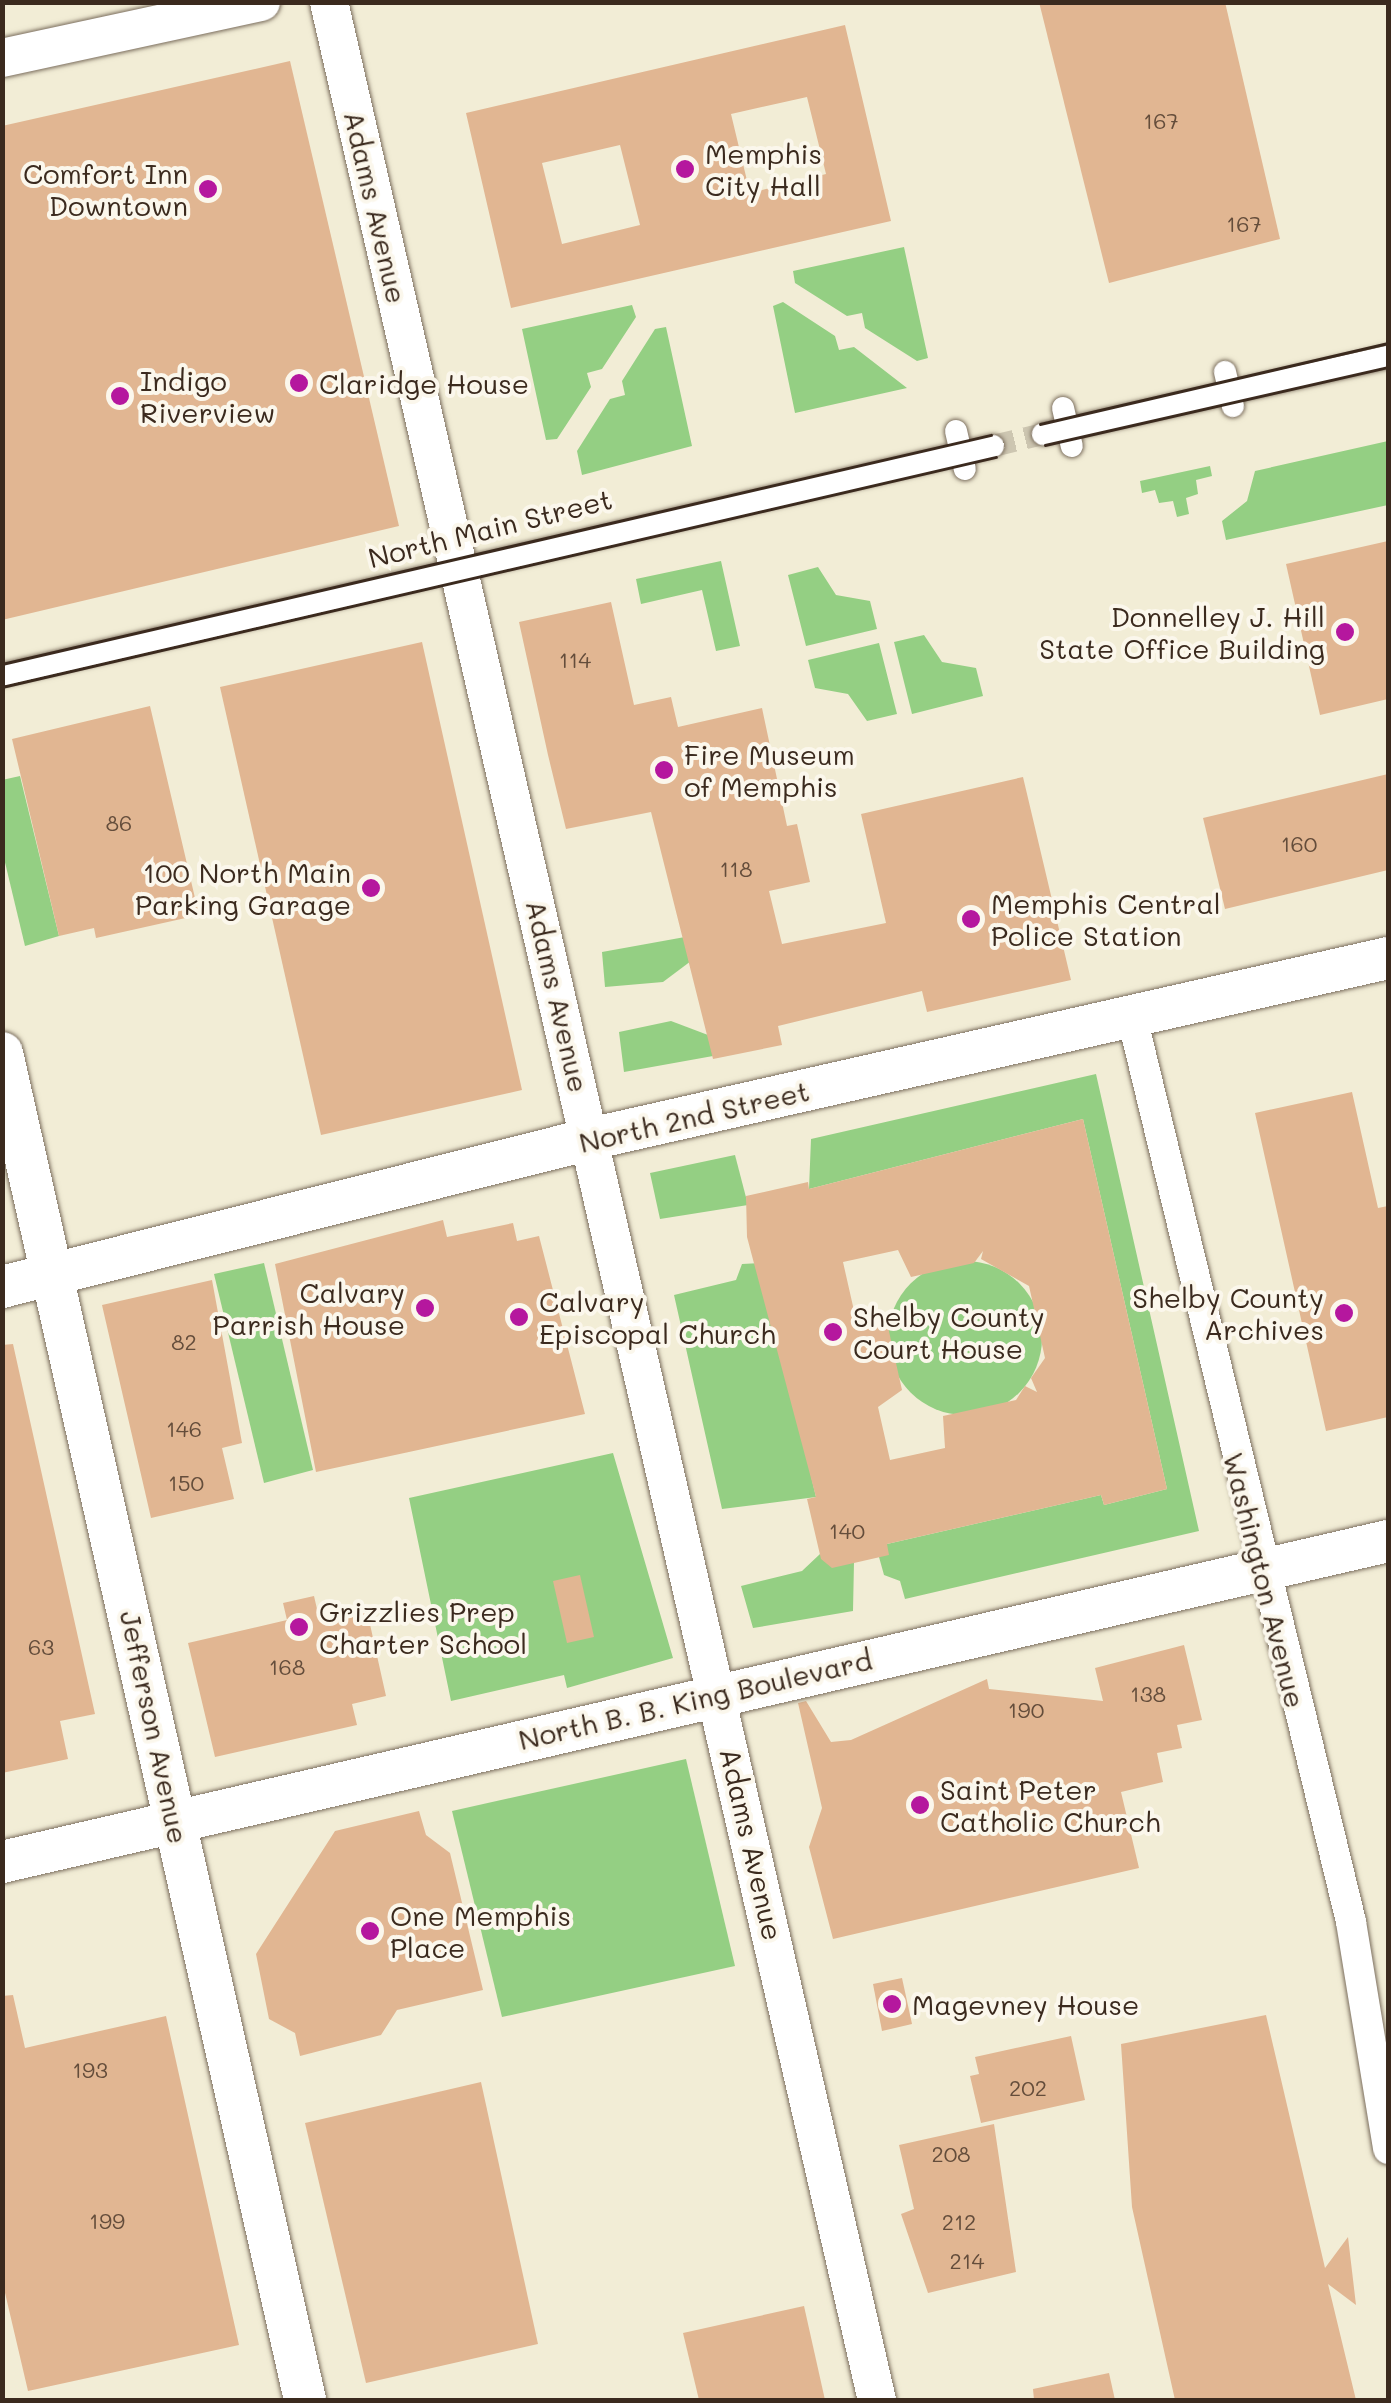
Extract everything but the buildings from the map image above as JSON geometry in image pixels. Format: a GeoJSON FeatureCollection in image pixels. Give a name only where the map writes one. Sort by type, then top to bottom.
{"type":"FeatureCollection","features":[{"type":"Feature","properties":{"kind":"main road","name":"North 2nd Street"},"geometry":{"type":"LineString","coordinates":[[2,1287],[590,1139],[1131,1013],[1388,958]]}},
{"type":"Feature","properties":{"kind":"main road","name":"Jefferson Avenue"},"geometry":{"type":"LineString","coordinates":[[2,1053],[305,2400]]}},
{"type":"Feature","properties":{"kind":"main road","name":"North B. B. King Boulevard"},"geometry":{"type":"LineString","coordinates":[[2,1862],[718,1692],[1388,1541]]}},
{"type":"Feature","properties":{"kind":"street"},"geometry":{"type":"LineString","coordinates":[[2,58],[260,2]]}},
{"type":"Feature","properties":{"kind":"street","name":"Adams Avenue"},"geometry":{"type":"LineString","coordinates":[[329,2],[877,2400]]}},
{"type":"Feature","properties":{"kind":"street"},"geometry":{"type":"LineString","coordinates":[[1043,434],[1388,356]]}},
{"type":"Feature","properties":{"kind":"street","name":"North Main Street"},"geometry":{"type":"LineString","coordinates":[[2,675],[763,494],[993,446]]}},
{"type":"Feature","properties":{"kind":"street","name":"Washington Avenue"},"geometry":{"type":"LineString","coordinates":[[1131,1013],[1262,1569],[1351,1922],[1388,2149]]}},
{"type":"Feature","properties":{"kind":"green space"},"geometry":{"type":"Polygon","coordinates":[[[904,247],[928,358],[917,361],[865,328],[862,313],[847,316],[795,283],[793,271],[904,247]]]}},
{"type":"Feature","properties":{"kind":"green space"},"geometry":{"type":"Polygon","coordinates":[[[783,302],[835,336],[839,350],[854,347],[907,388],[795,413],[773,306],[783,302]]]}},
{"type":"Feature","properties":{"kind":"green space"},"geometry":{"type":"Polygon","coordinates":[[[632,305],[636,317],[602,369],[587,373],[591,387],[557,439],[546,440],[522,329],[632,305]]]}},
{"type":"Feature","properties":{"kind":"green space"},"geometry":{"type":"Polygon","coordinates":[[[666,327],[692,446],[582,475],[577,451],[610,399],[625,395],[622,381],[655,329],[666,327]]]}},
{"type":"Feature","properties":{"kind":"green space"},"geometry":{"type":"Polygon","coordinates":[[[1388,441],[1388,505],[1226,540],[1222,521],[1247,501],[1255,471],[1388,441]]]}},
{"type":"Feature","properties":{"kind":"green space"},"geometry":{"type":"Polygon","coordinates":[[[1210,466],[1212,476],[1196,480],[1198,494],[1186,498],[1189,514],[1177,517],[1173,501],[1159,503],[1155,490],[1142,493],[1140,481],[1210,466]]]}},
{"type":"Feature","properties":{"kind":"green space"},"geometry":{"type":"Polygon","coordinates":[[[721,561],[740,646],[716,651],[702,590],[641,604],[636,579],[721,561]]]}},
{"type":"Feature","properties":{"kind":"green space"},"geometry":{"type":"Polygon","coordinates":[[[818,567],[836,595],[870,601],[877,629],[806,646],[788,575],[818,567]]]}},
{"type":"Feature","properties":{"kind":"green space"},"geometry":{"type":"Polygon","coordinates":[[[924,635],[942,662],[976,668],[983,696],[912,714],[894,642],[924,635]]]}},
{"type":"Feature","properties":{"kind":"green space"},"geometry":{"type":"Polygon","coordinates":[[[879,643],[897,714],[867,721],[848,694],[815,688],[808,660],[879,643]]]}},
{"type":"Feature","properties":{"kind":"green space"},"geometry":{"type":"Polygon","coordinates":[[[20,776],[59,936],[25,946],[3,854],[2,780],[20,776]]]}},
{"type":"Feature","properties":{"kind":"green space"},"geometry":{"type":"Polygon","coordinates":[[[685,937],[691,961],[663,982],[605,987],[602,952],[685,937]]]}},
{"type":"Feature","properties":{"kind":"green space"},"geometry":{"type":"Polygon","coordinates":[[[671,1021],[708,1035],[713,1056],[624,1072],[619,1032],[671,1021]]]}},
{"type":"Feature","properties":{"kind":"green space"},"geometry":{"type":"Polygon","coordinates":[[[1096,1074],[1199,1531],[905,1599],[900,1581],[884,1575],[879,1557],[887,1544],[1101,1495],[1104,1505],[1167,1489],[1083,1119],[809,1189],[811,1139],[1096,1074]]]}},
{"type":"Feature","properties":{"kind":"green space"},"geometry":{"type":"Polygon","coordinates":[[[735,1155],[748,1205],[660,1219],[650,1173],[735,1155]]]}},
{"type":"Feature","properties":{"kind":"green space"},"geometry":{"type":"Polygon","coordinates":[[[965,1261],[994,1267],[1019,1284],[1036,1309],[1042,1338],[1036,1367],[1019,1392],[994,1409],[965,1415],[936,1409],[911,1392],[894,1367],[888,1338],[894,1309],[911,1284],[936,1267],[965,1261]]]}},
{"type":"Feature","properties":{"kind":"green space"},"geometry":{"type":"Polygon","coordinates":[[[264,1263],[313,1470],[264,1483],[214,1274],[264,1263]]]}},
{"type":"Feature","properties":{"kind":"green space"},"geometry":{"type":"Polygon","coordinates":[[[761,1263],[816,1497],[722,1509],[674,1295],[736,1280],[742,1264],[761,1263]]]}},
{"type":"Feature","properties":{"kind":"green space"},"geometry":{"type":"Polygon","coordinates":[[[613,1453],[673,1658],[567,1688],[564,1675],[451,1701],[409,1498],[613,1453]]]}},
{"type":"Feature","properties":{"kind":"green space"},"geometry":{"type":"Polygon","coordinates":[[[820,1554],[854,1562],[853,1611],[753,1628],[741,1586],[802,1571],[820,1554]]]}},
{"type":"Feature","properties":{"kind":"green space"},"geometry":{"type":"Polygon","coordinates":[[[686,1759],[735,1966],[502,2017],[452,1811],[686,1759]]]}},
{"type":"Feature","properties":{"kind":"tunnel"},"geometry":{"type":"LineString","coordinates":[[993,446],[1043,434]]}},
{"type":"Feature","properties":{"kind":"tram line"},"geometry":{"type":"LineString","coordinates":[[1040,424],[1388,343]]}},
{"type":"Feature","properties":{"kind":"tram line"},"geometry":{"type":"LineString","coordinates":[[1045,445],[1388,367]]}},
{"type":"Feature","properties":{"kind":"tram line"},"geometry":{"type":"LineString","coordinates":[[2,664],[991,435]]}},
{"type":"Feature","properties":{"kind":"tram line"},"geometry":{"type":"LineString","coordinates":[[2,687],[996,457]]}},
{"type":"Feature","properties":{"kind":"place","name":"Memphis City Hall"},"geometry":{"type":"Point","coordinates":[685,169]}},
{"type":"Feature","properties":{"kind":"place","name":"Comfort Inn Downtown"},"geometry":{"type":"Point","coordinates":[208,189]}},
{"type":"Feature","properties":{"kind":"place","name":"Claridge House"},"geometry":{"type":"Point","coordinates":[299,383]}},
{"type":"Feature","properties":{"kind":"place","name":"Indigo Riverview"},"geometry":{"type":"Point","coordinates":[120,396]}},
{"type":"Feature","properties":{"kind":"place","name":"Donnelley J. Hill State Office Building"},"geometry":{"type":"Point","coordinates":[1345,632]}},
{"type":"Feature","properties":{"kind":"place","name":"Fire Museum of Memphis"},"geometry":{"type":"Point","coordinates":[664,770]}},
{"type":"Feature","properties":{"kind":"place","name":"100 North Main Parking Garage"},"geometry":{"type":"Point","coordinates":[371,888]}},
{"type":"Feature","properties":{"kind":"place","name":"Memphis Central Police Station"},"geometry":{"type":"Point","coordinates":[971,919]}},
{"type":"Feature","properties":{"kind":"place","name":"Calvary Parrish House"},"geometry":{"type":"Point","coordinates":[425,1308]}},
{"type":"Feature","properties":{"kind":"place","name":"Shelby County Archives"},"geometry":{"type":"Point","coordinates":[1344,1313]}},
{"type":"Feature","properties":{"kind":"place","name":"Calvary Episcopal Church"},"geometry":{"type":"Point","coordinates":[519,1317]}},
{"type":"Feature","properties":{"kind":"place","name":"Shelby County Court House"},"geometry":{"type":"Point","coordinates":[833,1332]}},
{"type":"Feature","properties":{"kind":"place","name":"Grizzlies Prep Charter School"},"geometry":{"type":"Point","coordinates":[299,1627]}},
{"type":"Feature","properties":{"kind":"place","name":"Saint Peter Catholic Church"},"geometry":{"type":"Point","coordinates":[920,1805]}},
{"type":"Feature","properties":{"kind":"place","name":"One Memphis Place"},"geometry":{"type":"Point","coordinates":[370,1931]}},
{"type":"Feature","properties":{"kind":"place","name":"Magevney House"},"geometry":{"type":"Point","coordinates":[892,2004]}}]}
